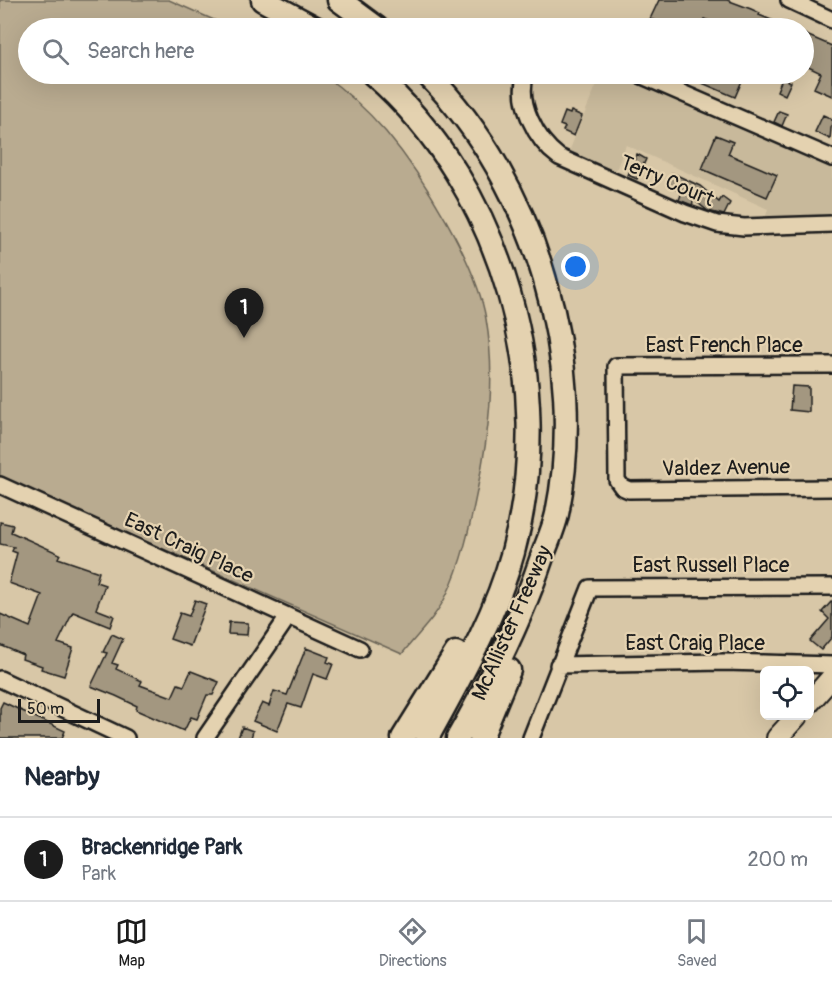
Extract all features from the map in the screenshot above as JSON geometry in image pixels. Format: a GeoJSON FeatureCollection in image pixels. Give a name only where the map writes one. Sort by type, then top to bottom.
{"type":"FeatureCollection","features":[{"type":"Feature","properties":{"kind":"highway"},"geometry":{"type":"LineString","coordinates":[[264,0],[297,18]]}},
{"type":"Feature","properties":{"kind":"highway"},"geometry":{"type":"LineString","coordinates":[[339,0],[363,18]]}},
{"type":"Feature","properties":{"kind":"highway","name":"McAllister Freeway"},"geometry":{"type":"LineString","coordinates":[[383,84],[404,104],[465,188],[494,247],[505,278],[523,366],[527,405],[527,446],[522,501],[513,552],[484,627],[427,738]]}},
{"type":"Feature","properties":{"kind":"highway","name":"McAllister Freeway"},"geometry":{"type":"LineString","coordinates":[[436,84],[456,108],[495,166],[522,217],[545,281],[560,347],[567,402],[565,459],[556,516],[533,586],[504,651],[458,738]]}},
{"type":"Feature","properties":{"kind":"highway"},"geometry":{"type":"LineString","coordinates":[[403,738],[469,628],[522,501]]}},
{"type":"Feature","properties":{"kind":"highway"},"geometry":{"type":"LineString","coordinates":[[481,738],[540,591],[556,516]]}},
{"type":"Feature","properties":{"kind":"main road"},"geometry":{"type":"LineString","coordinates":[[814,697],[832,677]]}},
{"type":"Feature","properties":{"kind":"main road"},"geometry":{"type":"LineString","coordinates":[[777,738],[793,720]]}},
{"type":"Feature","properties":{"kind":"street"},"geometry":{"type":"LineString","coordinates":[[789,0],[832,20]]}},
{"type":"Feature","properties":{"kind":"street","name":"Terry Court"},"geometry":{"type":"LineString","coordinates":[[525,84],[523,100],[544,144],[559,157],[685,213],[729,226],[832,224]]}},
{"type":"Feature","properties":{"kind":"street"},"geometry":{"type":"LineString","coordinates":[[661,84],[832,158]]}},
{"type":"Feature","properties":{"kind":"street","name":"East French Place"},"geometry":{"type":"LineString","coordinates":[[622,487],[617,480],[616,366],[832,365]]}},
{"type":"Feature","properties":{"kind":"street","name":"East Craig Place"},"geometry":{"type":"LineString","coordinates":[[0,485],[360,649]]}},
{"type":"Feature","properties":{"kind":"street","name":"Valdez Avenue"},"geometry":{"type":"LineString","coordinates":[[622,487],[629,490],[832,488]]}},
{"type":"Feature","properties":{"kind":"street","name":"East Russell Place"},"geometry":{"type":"LineString","coordinates":[[558,665],[590,588],[832,587]]}},
{"type":"Feature","properties":{"kind":"street"},"geometry":{"type":"LineString","coordinates":[[205,738],[288,617]]}},
{"type":"Feature","properties":{"kind":"street","name":"East Craig Place"},"geometry":{"type":"LineString","coordinates":[[558,665],[724,662],[832,665]]}},
{"type":"Feature","properties":{"kind":"street"},"geometry":{"type":"LineString","coordinates":[[531,738],[558,665]]}},
{"type":"Feature","properties":{"kind":"street"},"geometry":{"type":"LineString","coordinates":[[0,679],[126,738]]}},
{"type":"Feature","properties":{"kind":"shaded area"},"geometry":{"type":"Polygon","coordinates":[[[0,0],[169,0],[210,18],[18,18],[18,84],[334,84],[379,124],[416,172],[460,246],[480,296],[486,319],[491,384],[485,448],[468,531],[457,571],[437,611],[402,654],[0,477],[0,0]]]}},
{"type":"Feature","properties":{"kind":"shaded area"},"geometry":{"type":"Polygon","coordinates":[[[597,84],[636,84],[832,166],[832,216],[765,219],[768,209],[626,145],[614,175],[568,154],[597,84]]]}},
{"type":"Feature","properties":{"kind":"building"},"geometry":{"type":"Polygon","coordinates":[[[659,0],[727,0],[760,13],[759,15],[766,18],[650,18],[659,0]]]}},
{"type":"Feature","properties":{"kind":"building"},"geometry":{"type":"Polygon","coordinates":[[[814,38],[832,46],[832,96],[814,88],[821,73],[814,70],[814,38]]]}},
{"type":"Feature","properties":{"kind":"building"},"geometry":{"type":"Polygon","coordinates":[[[704,84],[741,84],[735,97],[704,84]]]}},
{"type":"Feature","properties":{"kind":"building"},"geometry":{"type":"Polygon","coordinates":[[[780,84],[790,84],[785,95],[777,91],[780,84]]]}},
{"type":"Feature","properties":{"kind":"building"},"geometry":{"type":"Polygon","coordinates":[[[571,111],[582,116],[574,136],[563,131],[565,127],[560,125],[565,112],[570,114],[571,111]]]}},
{"type":"Feature","properties":{"kind":"building"},"geometry":{"type":"Polygon","coordinates":[[[779,111],[787,114],[782,126],[774,122],[779,111]]]}},
{"type":"Feature","properties":{"kind":"building"},"geometry":{"type":"Polygon","coordinates":[[[823,115],[832,119],[830,139],[815,132],[823,115]]]}},
{"type":"Feature","properties":{"kind":"building"},"geometry":{"type":"Polygon","coordinates":[[[716,135],[733,142],[728,154],[777,175],[767,197],[702,169],[716,135]]]}},
{"type":"Feature","properties":{"kind":"building"},"geometry":{"type":"Polygon","coordinates":[[[637,154],[646,159],[637,179],[628,175],[637,154]]]}},
{"type":"Feature","properties":{"kind":"building"},"geometry":{"type":"Polygon","coordinates":[[[672,173],[700,186],[719,202],[722,197],[730,203],[724,215],[708,211],[694,200],[692,205],[679,200],[682,192],[667,185],[672,173]]]}},
{"type":"Feature","properties":{"kind":"building"},"geometry":{"type":"Polygon","coordinates":[[[792,386],[809,387],[809,412],[790,410],[792,386]]]}},
{"type":"Feature","properties":{"kind":"building"},"geometry":{"type":"Polygon","coordinates":[[[0,522],[13,525],[11,532],[60,554],[58,558],[99,572],[96,582],[105,585],[96,609],[114,616],[110,627],[73,612],[58,643],[73,648],[64,676],[41,669],[42,666],[22,659],[23,655],[0,645],[0,614],[30,627],[42,595],[9,583],[17,553],[12,551],[14,547],[0,544],[0,522]]]}},
{"type":"Feature","properties":{"kind":"building"},"geometry":{"type":"Polygon","coordinates":[[[195,600],[206,604],[190,646],[170,639],[180,613],[189,616],[195,600]]]}},
{"type":"Feature","properties":{"kind":"building"},"geometry":{"type":"Polygon","coordinates":[[[832,601],[832,637],[821,650],[810,641],[829,619],[822,612],[832,601]]]}},
{"type":"Feature","properties":{"kind":"building"},"geometry":{"type":"Polygon","coordinates":[[[229,622],[248,623],[247,635],[228,634],[229,622]]]}},
{"type":"Feature","properties":{"kind":"building"},"geometry":{"type":"Polygon","coordinates":[[[112,634],[123,639],[112,663],[118,665],[116,669],[142,681],[140,685],[172,697],[178,684],[184,686],[191,671],[219,682],[213,695],[207,695],[197,719],[191,717],[184,731],[136,710],[137,706],[91,686],[107,653],[103,652],[112,634]]]}},
{"type":"Feature","properties":{"kind":"building"},"geometry":{"type":"Polygon","coordinates":[[[306,648],[329,657],[327,662],[333,664],[327,679],[313,674],[301,708],[288,704],[277,731],[253,721],[262,703],[269,706],[274,691],[287,695],[306,648]]]}},
{"type":"Feature","properties":{"kind":"building"},"geometry":{"type":"Polygon","coordinates":[[[3,702],[65,731],[62,738],[0,738],[0,708],[3,702]]]}},
{"type":"Feature","properties":{"kind":"building"},"geometry":{"type":"Polygon","coordinates":[[[242,727],[253,731],[251,738],[238,738],[242,727]]]}},
{"type":"Feature","properties":{"kind":"place","name":"Brackenridge Park"},"geometry":{"type":"Point","coordinates":[244,338]}}]}
